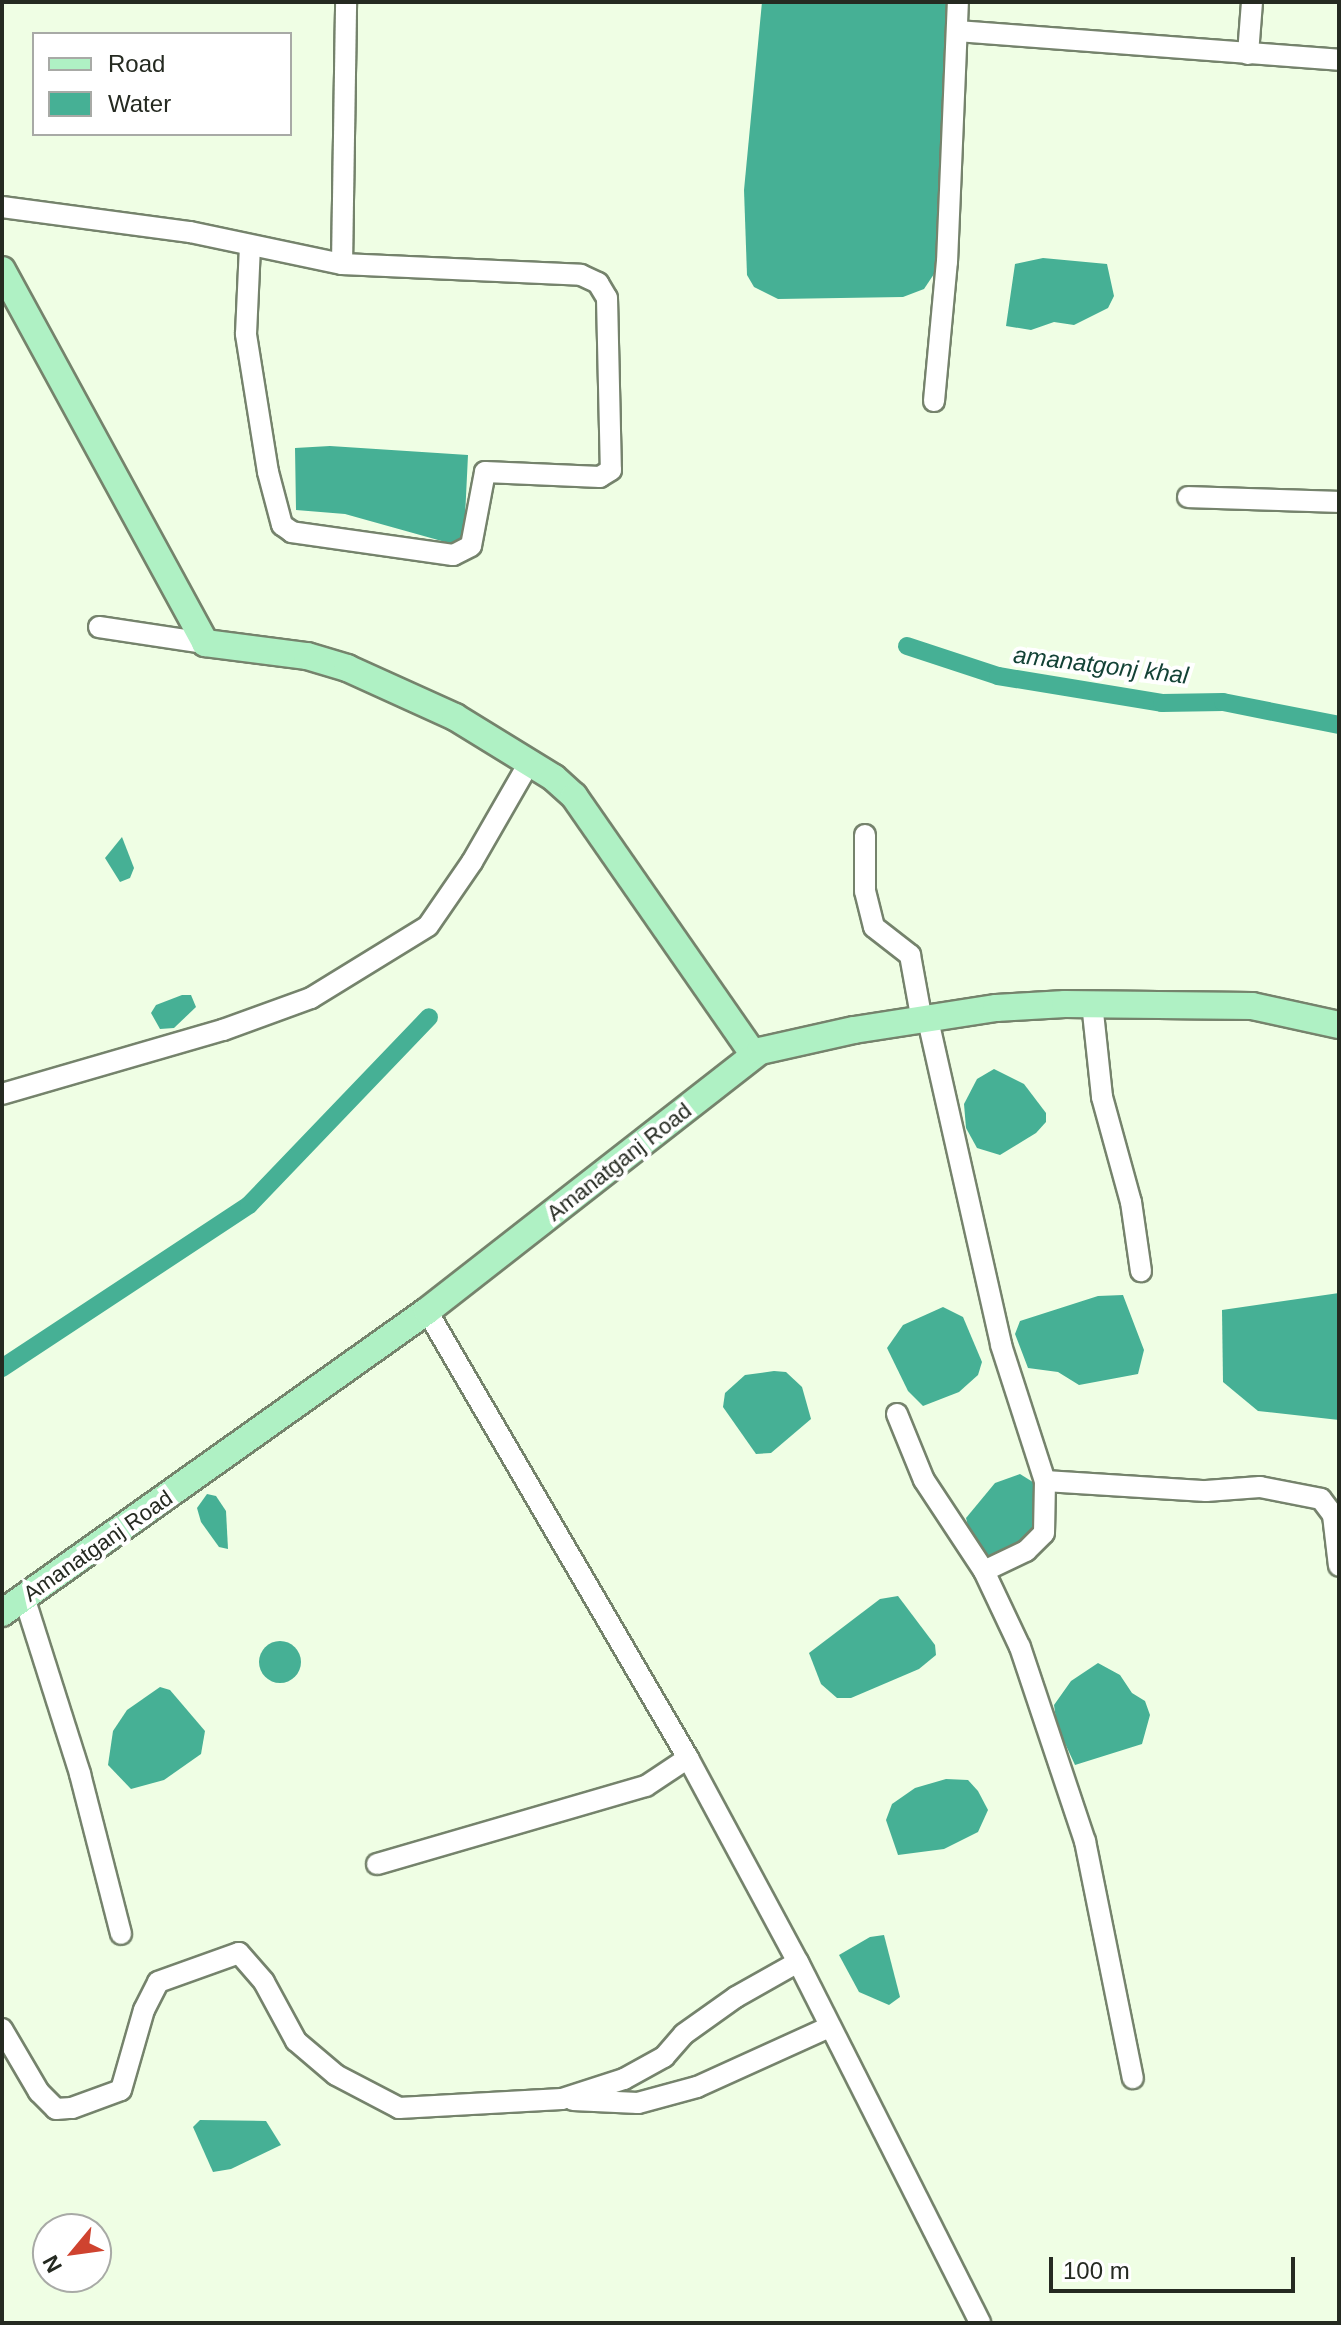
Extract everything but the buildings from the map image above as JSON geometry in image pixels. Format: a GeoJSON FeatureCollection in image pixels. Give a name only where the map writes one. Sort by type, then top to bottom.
{"type":"FeatureCollection","features":[{"type":"Feature","properties":{"kind":"main road"},"geometry":{"type":"LineString","coordinates":[[2,270],[205,643],[307,656],[347,668],[455,717],[529,763],[574,796],[754,1055]]}},
{"type":"Feature","properties":{"kind":"main road","name":"Amanatganj Road"},"geometry":{"type":"LineString","coordinates":[[2,1613],[427,1311],[754,1055],[854,1030],[996,1008],[1092,1003],[1252,1006],[1339,1025]]}},
{"type":"Feature","properties":{"kind":"street"},"geometry":{"type":"LineString","coordinates":[[342,264],[346,2]]}},
{"type":"Feature","properties":{"kind":"street"},"geometry":{"type":"LineString","coordinates":[[934,401],[947,262],[958,2]]}},
{"type":"Feature","properties":{"kind":"street"},"geometry":{"type":"LineString","coordinates":[[1248,54],[1252,2]]}},
{"type":"Feature","properties":{"kind":"street"},"geometry":{"type":"LineString","coordinates":[[957,31],[1339,60]]}},
{"type":"Feature","properties":{"kind":"street"},"geometry":{"type":"LineString","coordinates":[[2,207],[190,232],[342,264],[581,275],[598,283],[607,298],[611,470],[600,477],[485,472],[471,546],[453,555],[292,532],[282,525],[268,472],[252,375],[246,334],[250,246]]}},
{"type":"Feature","properties":{"kind":"street"},"geometry":{"type":"LineString","coordinates":[[1188,497],[1339,502]]}},
{"type":"Feature","properties":{"kind":"street"},"geometry":{"type":"LineString","coordinates":[[99,627],[205,643]]}},
{"type":"Feature","properties":{"kind":"street"},"geometry":{"type":"LineString","coordinates":[[2,1094],[223,1030],[311,998],[428,926],[472,862],[529,763]]}},
{"type":"Feature","properties":{"kind":"street"},"geometry":{"type":"LineString","coordinates":[[865,835],[865,891],[874,927],[910,955],[1001,1345],[1045,1481],[1044,1533],[1026,1551],[984,1571]]}},
{"type":"Feature","properties":{"kind":"street"},"geometry":{"type":"LineString","coordinates":[[1092,1003],[1102,1097],[1131,1202],[1141,1271]]}},
{"type":"Feature","properties":{"kind":"street"},"geometry":{"type":"LineString","coordinates":[[427,1311],[688,1758],[798,1962],[980,2323]]}},
{"type":"Feature","properties":{"kind":"street"},"geometry":{"type":"LineString","coordinates":[[897,1414],[924,1480],[984,1571],[1020,1647],[1085,1841],[1133,2078]]}},
{"type":"Feature","properties":{"kind":"street"},"geometry":{"type":"LineString","coordinates":[[1045,1481],[1206,1491],[1260,1487],[1321,1499],[1333,1515],[1339,1566]]}},
{"type":"Feature","properties":{"kind":"street"},"geometry":{"type":"LineString","coordinates":[[24,1597],[80,1774],[121,1934]]}},
{"type":"Feature","properties":{"kind":"street"},"geometry":{"type":"LineString","coordinates":[[377,1864],[646,1786],[688,1758]]}},
{"type":"Feature","properties":{"kind":"street"},"geometry":{"type":"LineString","coordinates":[[2,2029],[39,2092],[56,2109],[72,2108],[121,2090],[144,2010],[158,1982],[239,1953],[264,1982],[296,2041],[336,2075],[399,2108],[562,2099],[638,2103],[697,2087],[829,2027]]}},
{"type":"Feature","properties":{"kind":"street"},"geometry":{"type":"LineString","coordinates":[[562,2099],[624,2079],[664,2057],[684,2034],[736,1997],[798,1962]]}},
{"type":"Feature","properties":{"kind":"water"},"geometry":{"type":"Polygon","coordinates":[[[762,2],[947,2],[944,176],[936,271],[924,289],[903,297],[778,299],[754,287],[747,275],[744,190],[762,2]]]}},
{"type":"Feature","properties":{"kind":"water"},"geometry":{"type":"Polygon","coordinates":[[[1043,258],[1107,264],[1114,296],[1108,308],[1074,325],[1054,322],[1031,330],[1006,326],[1015,264],[1043,258]]]}},
{"type":"Feature","properties":{"kind":"water"},"geometry":{"type":"Polygon","coordinates":[[[330,446],[468,455],[464,538],[456,545],[345,514],[296,510],[295,448],[330,446]]]}},
{"type":"Feature","properties":{"kind":"water"},"geometry":{"type":"Polygon","coordinates":[[[122,837],[134,868],[130,878],[120,882],[105,858],[122,837]]]}},
{"type":"Feature","properties":{"kind":"water"},"geometry":{"type":"Polygon","coordinates":[[[182,995],[191,995],[196,1007],[174,1028],[160,1029],[151,1013],[156,1005],[182,995]]]}},
{"type":"Feature","properties":{"kind":"water"},"geometry":{"type":"Polygon","coordinates":[[[994,1069],[1024,1084],[1046,1113],[1046,1122],[1036,1133],[1000,1155],[977,1148],[966,1128],[964,1104],[977,1079],[994,1069]]]}},
{"type":"Feature","properties":{"kind":"water"},"geometry":{"type":"Polygon","coordinates":[[[1339,1293],[1339,1420],[1258,1411],[1223,1382],[1222,1310],[1339,1293]]]}},
{"type":"Feature","properties":{"kind":"water"},"geometry":{"type":"Polygon","coordinates":[[[1123,1295],[1144,1350],[1138,1374],[1079,1385],[1058,1372],[1028,1368],[1015,1334],[1020,1321],[1098,1296],[1123,1295]]]}},
{"type":"Feature","properties":{"kind":"water"},"geometry":{"type":"Polygon","coordinates":[[[943,1307],[963,1317],[982,1362],[978,1375],[959,1392],[923,1406],[908,1391],[887,1348],[903,1325],[943,1307]]]}},
{"type":"Feature","properties":{"kind":"water"},"geometry":{"type":"Polygon","coordinates":[[[786,1372],[802,1387],[811,1419],[771,1453],[756,1454],[723,1407],[725,1393],[745,1375],[786,1372]]]}},
{"type":"Feature","properties":{"kind":"water"},"geometry":{"type":"Polygon","coordinates":[[[1020,1474],[1036,1484],[1045,1503],[1032,1536],[992,1562],[970,1534],[966,1518],[995,1483],[1020,1474]]]}},
{"type":"Feature","properties":{"kind":"water"},"geometry":{"type":"Polygon","coordinates":[[[207,1494],[216,1496],[226,1511],[228,1549],[219,1547],[201,1522],[197,1508],[207,1494]]]}},
{"type":"Feature","properties":{"kind":"water"},"geometry":{"type":"Polygon","coordinates":[[[898,1596],[935,1645],[936,1655],[919,1669],[851,1698],[837,1698],[821,1684],[809,1653],[880,1599],[898,1596]]]}},
{"type":"Feature","properties":{"kind":"water"},"geometry":{"type":"Polygon","coordinates":[[[280,1641],[295,1647],[301,1662],[295,1677],[280,1683],[265,1677],[259,1662],[265,1647],[280,1641]]]}},
{"type":"Feature","properties":{"kind":"water"},"geometry":{"type":"Polygon","coordinates":[[[1098,1663],[1120,1675],[1132,1693],[1145,1701],[1150,1715],[1142,1744],[1075,1765],[1057,1726],[1054,1705],[1071,1681],[1098,1663]]]}},
{"type":"Feature","properties":{"kind":"water"},"geometry":{"type":"Polygon","coordinates":[[[160,1687],[170,1690],[205,1731],[201,1754],[164,1780],[131,1789],[108,1765],[113,1731],[127,1710],[160,1687]]]}},
{"type":"Feature","properties":{"kind":"water"},"geometry":{"type":"Polygon","coordinates":[[[946,1779],[968,1780],[978,1791],[988,1810],[978,1832],[944,1849],[898,1855],[886,1820],[892,1804],[915,1788],[946,1779]]]}},
{"type":"Feature","properties":{"kind":"water"},"geometry":{"type":"Polygon","coordinates":[[[884,1935],[900,1997],[889,2005],[859,1992],[839,1955],[870,1937],[884,1935]]]}},
{"type":"Feature","properties":{"kind":"water"},"geometry":{"type":"Polygon","coordinates":[[[200,2120],[266,2121],[281,2145],[231,2169],[213,2172],[193,2127],[200,2120]]]}},
{"type":"Feature","properties":{"kind":"waterway","name":"amanatgonj khal"},"geometry":{"type":"LineString","coordinates":[[907,646],[998,676],[1162,703],[1223,702],[1339,725]]}},
{"type":"Feature","properties":{"kind":"waterway"},"geometry":{"type":"LineString","coordinates":[[2,1368],[249,1205],[429,1017]]}}]}
